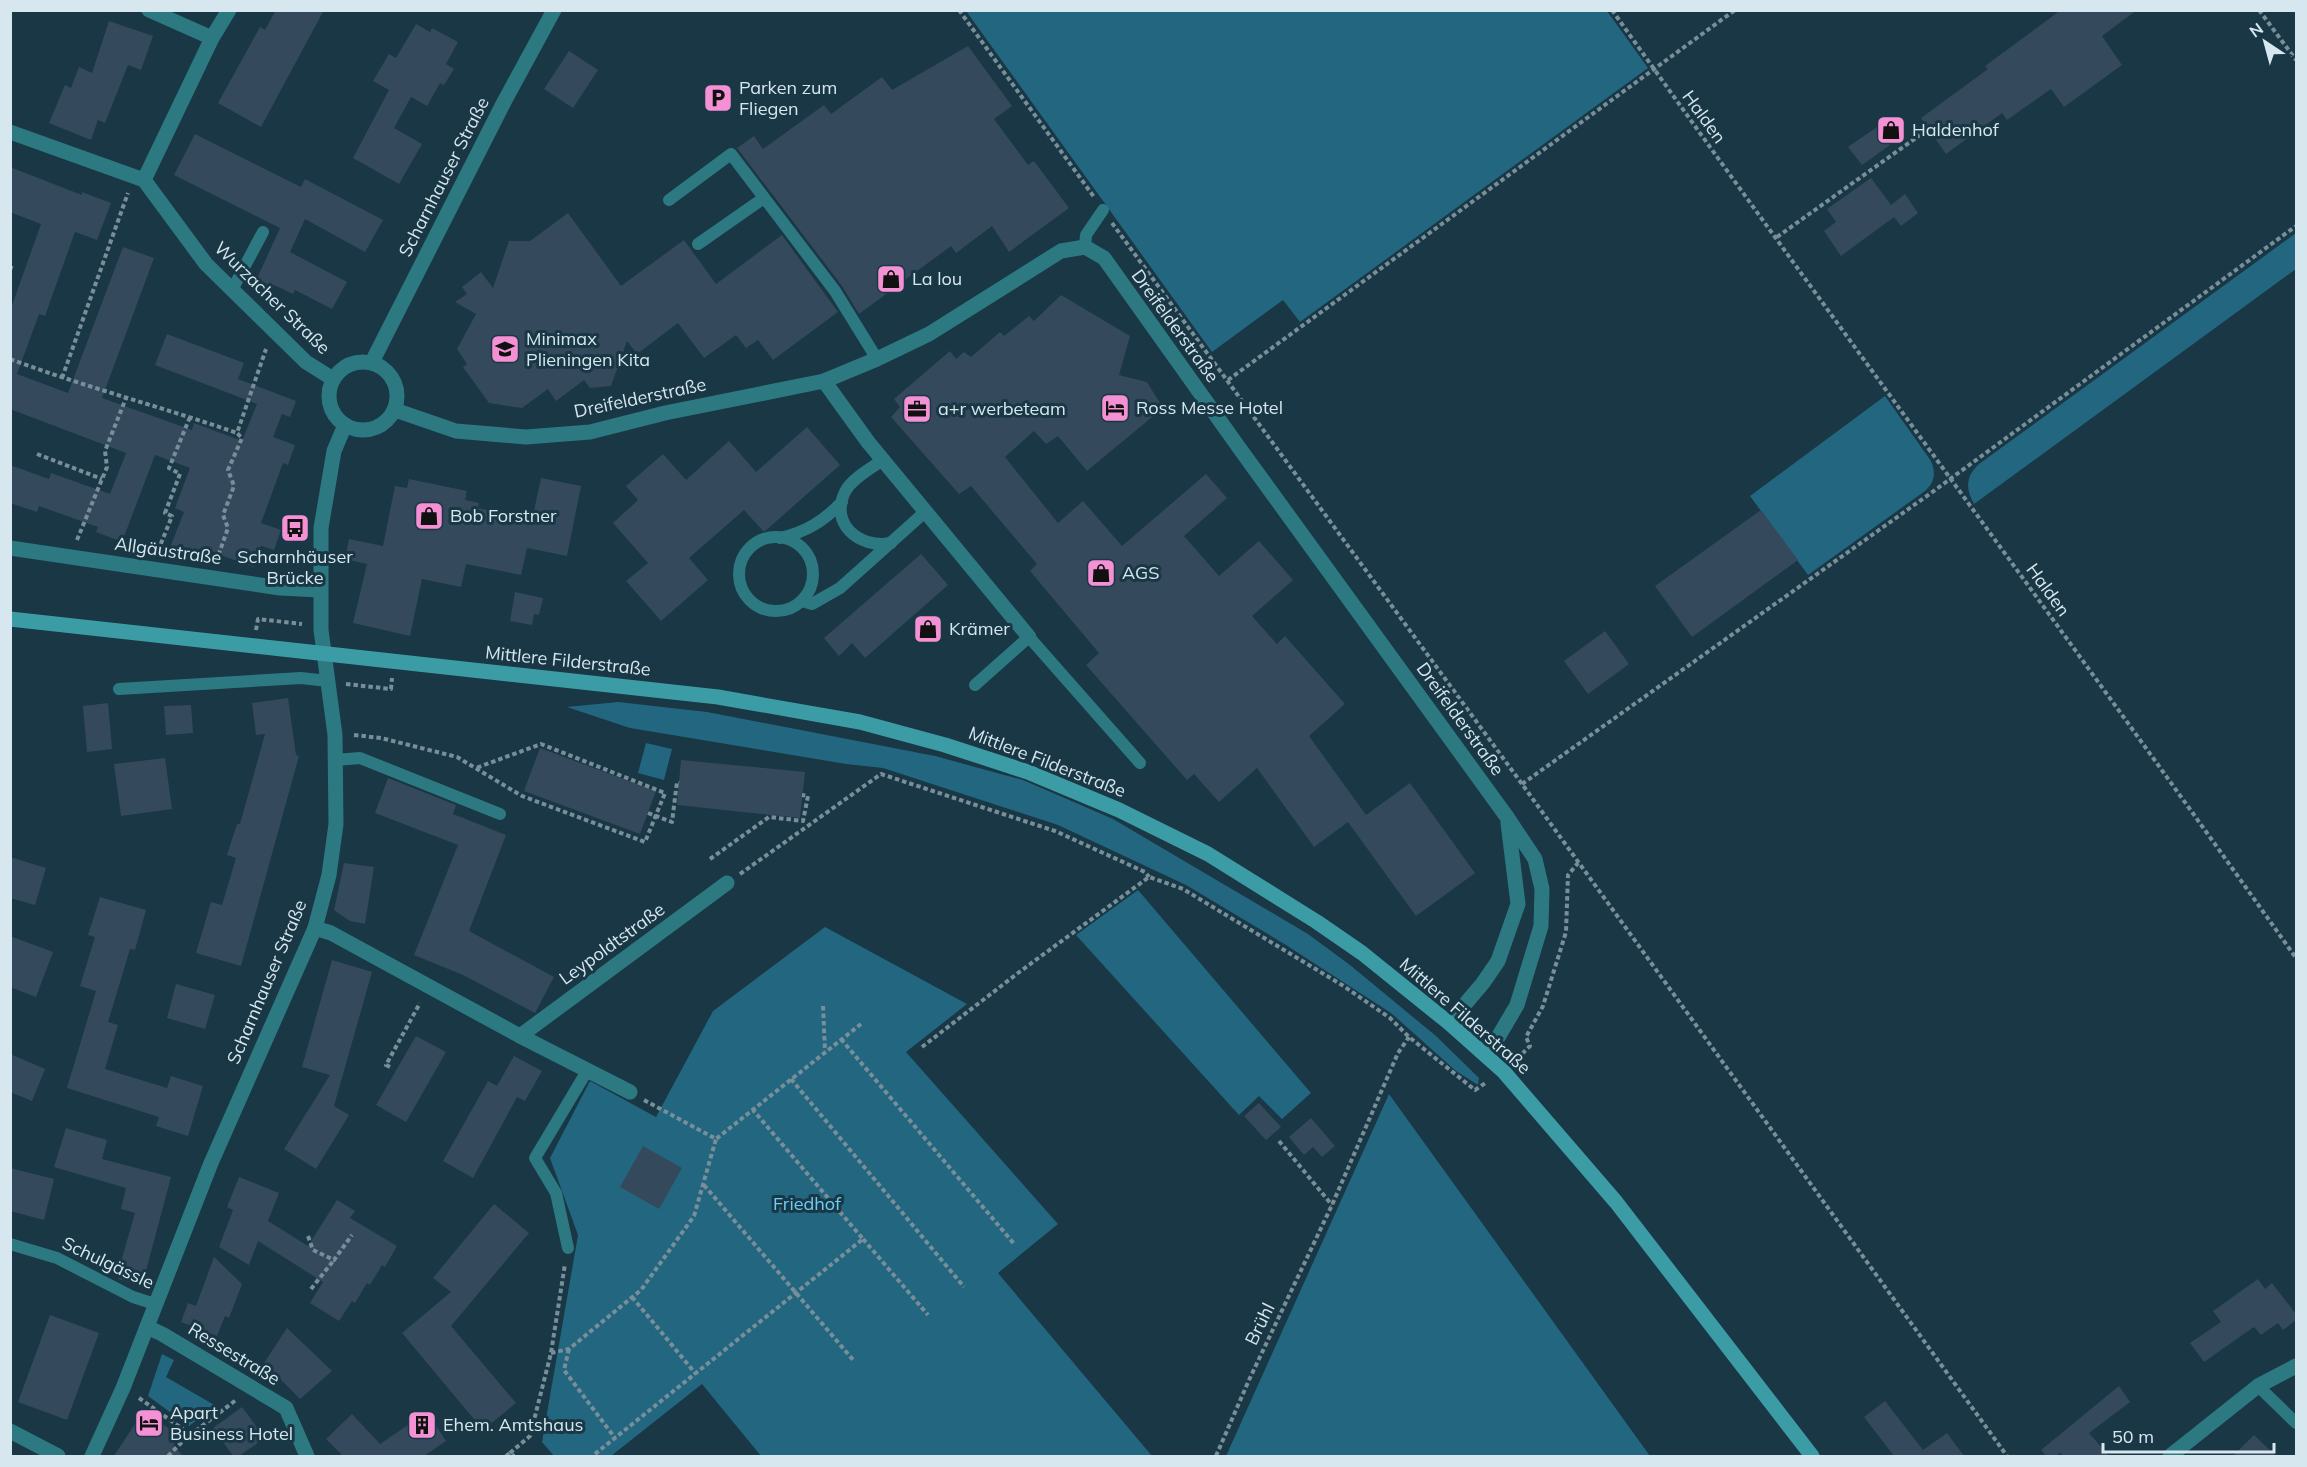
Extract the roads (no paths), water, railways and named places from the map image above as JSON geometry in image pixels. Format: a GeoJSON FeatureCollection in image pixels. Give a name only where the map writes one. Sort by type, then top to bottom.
{"type":"FeatureCollection","features":[{"type":"Feature","properties":{"kind":"main road","name":"Mittlere Filderstraße"},"geometry":{"type":"LineString","coordinates":[[10,619],[718,697],[860,723],[945,745],[1028,772],[1119,810],[1208,854],[1317,921],[1362,953],[1487,1056],[1523,1092],[1616,1202],[1812,1456]]}},
{"type":"Feature","properties":{"kind":"street"},"geometry":{"type":"LineString","coordinates":[[149,10],[212,38]]}},
{"type":"Feature","properties":{"kind":"street"},"geometry":{"type":"LineString","coordinates":[[10,132],[139,178],[229,10]]}},
{"type":"Feature","properties":{"kind":"street","name":"Scharnhauser Straße"},"geometry":{"type":"LineString","coordinates":[[372,362],[504,102],[554,10]]}},
{"type":"Feature","properties":{"kind":"street","name":"Wurzacher Straße"},"geometry":{"type":"LineString","coordinates":[[139,178],[206,264],[306,362],[333,379]]}},
{"type":"Feature","properties":{"kind":"street","name":"Dreifelderstraße"},"geometry":{"type":"LineString","coordinates":[[394,410],[456,431],[526,438],[590,432],[684,409],[824,381],[877,359],[929,333],[1062,251],[1085,247],[1104,258],[1246,459],[1508,817],[1535,859],[1542,890],[1541,926],[1517,1005],[1487,1056]]}},
{"type":"Feature","properties":{"kind":"street"},"geometry":{"type":"LineString","coordinates":[[357,362],[372,362],[385,369],[394,381],[398,396],[394,410],[382,424],[364,430],[345,425],[333,413],[328,396],[333,379],[343,368],[357,362]]}},
{"type":"Feature","properties":{"kind":"street"},"geometry":{"type":"LineString","coordinates":[[824,381],[882,460],[1029,637]]}},
{"type":"Feature","properties":{"kind":"street","name":"Scharnhauser Straße"},"geometry":{"type":"LineString","coordinates":[[92,1456],[123,1388],[211,1163],[315,928],[329,875],[336,824],[335,735],[321,630],[321,528],[334,451],[345,425]]}},
{"type":"Feature","properties":{"kind":"street","name":"Allgäustraße"},"geometry":{"type":"LineString","coordinates":[[10,548],[280,588],[320,590]]}},
{"type":"Feature","properties":{"kind":"street","name":"Dreifelderstraße"},"geometry":{"type":"LineString","coordinates":[[1449,1023],[1483,983],[1498,961],[1518,904],[1508,817]]}},
{"type":"Feature","properties":{"kind":"street","name":"Leypoldtstraße"},"geometry":{"type":"LineString","coordinates":[[520,1036],[728,883]]}},
{"type":"Feature","properties":{"kind":"street"},"geometry":{"type":"LineString","coordinates":[[315,928],[331,933],[520,1036],[630,1092]]}},
{"type":"Feature","properties":{"kind":"street","name":"Ressestraße"},"geometry":{"type":"LineString","coordinates":[[147,1328],[162,1334],[286,1408],[307,1456]]}},
{"type":"Feature","properties":{"kind":"street"},"geometry":{"type":"LineString","coordinates":[[2170,1456],[2258,1386],[2296,1366]]}},
{"type":"Feature","properties":{"kind":"street"},"geometry":{"type":"LineString","coordinates":[[10,1431],[58,1456]]}},
{"type":"Feature","properties":{"kind":"lane"},"geometry":{"type":"LineString","coordinates":[[669,200],[731,154],[835,291],[877,359]]}},
{"type":"Feature","properties":{"kind":"lane"},"geometry":{"type":"LineString","coordinates":[[698,244],[764,198]]}},
{"type":"Feature","properties":{"kind":"lane"},"geometry":{"type":"LineString","coordinates":[[1085,247],[1086,235],[1103,210]]}},
{"type":"Feature","properties":{"kind":"lane"},"geometry":{"type":"LineString","coordinates":[[232,290],[263,232]]}},
{"type":"Feature","properties":{"kind":"lane"},"geometry":{"type":"LineString","coordinates":[[780,538],[799,546],[811,563],[811,584],[802,600],[795,606],[782,611],[768,610],[755,605],[742,589],[740,568],[749,550],[760,541],[804,531],[818,524],[842,502],[851,483],[882,460]]}},
{"type":"Feature","properties":{"kind":"lane"},"geometry":{"type":"LineString","coordinates":[[842,502],[844,523],[858,538],[870,544],[891,543]]}},
{"type":"Feature","properties":{"kind":"lane"},"geometry":{"type":"LineString","coordinates":[[802,600],[812,604],[840,588],[926,512]]}},
{"type":"Feature","properties":{"kind":"lane"},"geometry":{"type":"LineString","coordinates":[[975,685],[1029,637],[1140,764]]}},
{"type":"Feature","properties":{"kind":"lane"},"geometry":{"type":"LineString","coordinates":[[119,689],[302,678],[327,679]]}},
{"type":"Feature","properties":{"kind":"lane"},"geometry":{"type":"LineString","coordinates":[[335,760],[360,758],[500,814]]}},
{"type":"Feature","properties":{"kind":"lane"},"geometry":{"type":"LineString","coordinates":[[568,1248],[556,1193],[535,1158],[587,1071]]}},
{"type":"Feature","properties":{"kind":"lane","name":"Schulgässle"},"geometry":{"type":"LineString","coordinates":[[10,1244],[57,1257],[133,1297],[155,1304]]}},
{"type":"Feature","properties":{"kind":"lane"},"geometry":{"type":"LineString","coordinates":[[2258,1386],[2296,1423]]}},
{"type":"Feature","properties":{"kind":"place","name":"Parken zum Fliegen"},"geometry":{"type":"Point","coordinates":[718,98]}},
{"type":"Feature","properties":{"kind":"place","name":"Haldenhof"},"geometry":{"type":"Point","coordinates":[1891,130]}},
{"type":"Feature","properties":{"kind":"place","name":"La lou"},"geometry":{"type":"Point","coordinates":[891,279]}},
{"type":"Feature","properties":{"kind":"place","name":"Minimax Plieningen Kita"},"geometry":{"type":"Point","coordinates":[505,349]}},
{"type":"Feature","properties":{"kind":"place","name":"Ross Messe Hotel"},"geometry":{"type":"Point","coordinates":[1115,408]}},
{"type":"Feature","properties":{"kind":"place","name":"a+r werbeteam"},"geometry":{"type":"Point","coordinates":[917,409]}},
{"type":"Feature","properties":{"kind":"place","name":"Bob Forstner"},"geometry":{"type":"Point","coordinates":[429,516]}},
{"type":"Feature","properties":{"kind":"place","name":"Scharnhäuser Brücke"},"geometry":{"type":"Point","coordinates":[295,528]}},
{"type":"Feature","properties":{"kind":"place","name":"AGS"},"geometry":{"type":"Point","coordinates":[1101,573]}},
{"type":"Feature","properties":{"kind":"place","name":"Krämer"},"geometry":{"type":"Point","coordinates":[928,629]}},
{"type":"Feature","properties":{"kind":"place","name":"Apart Business Hotel"},"geometry":{"type":"Point","coordinates":[149,1423]}},
{"type":"Feature","properties":{"kind":"place","name":"Ehem. Amtshaus"},"geometry":{"type":"Point","coordinates":[422,1425]}},
{"type":"Feature","properties":{"kind":"park label","name":"Friedhof"},"geometry":{"type":"Point","coordinates":[807,1204]}}]}
